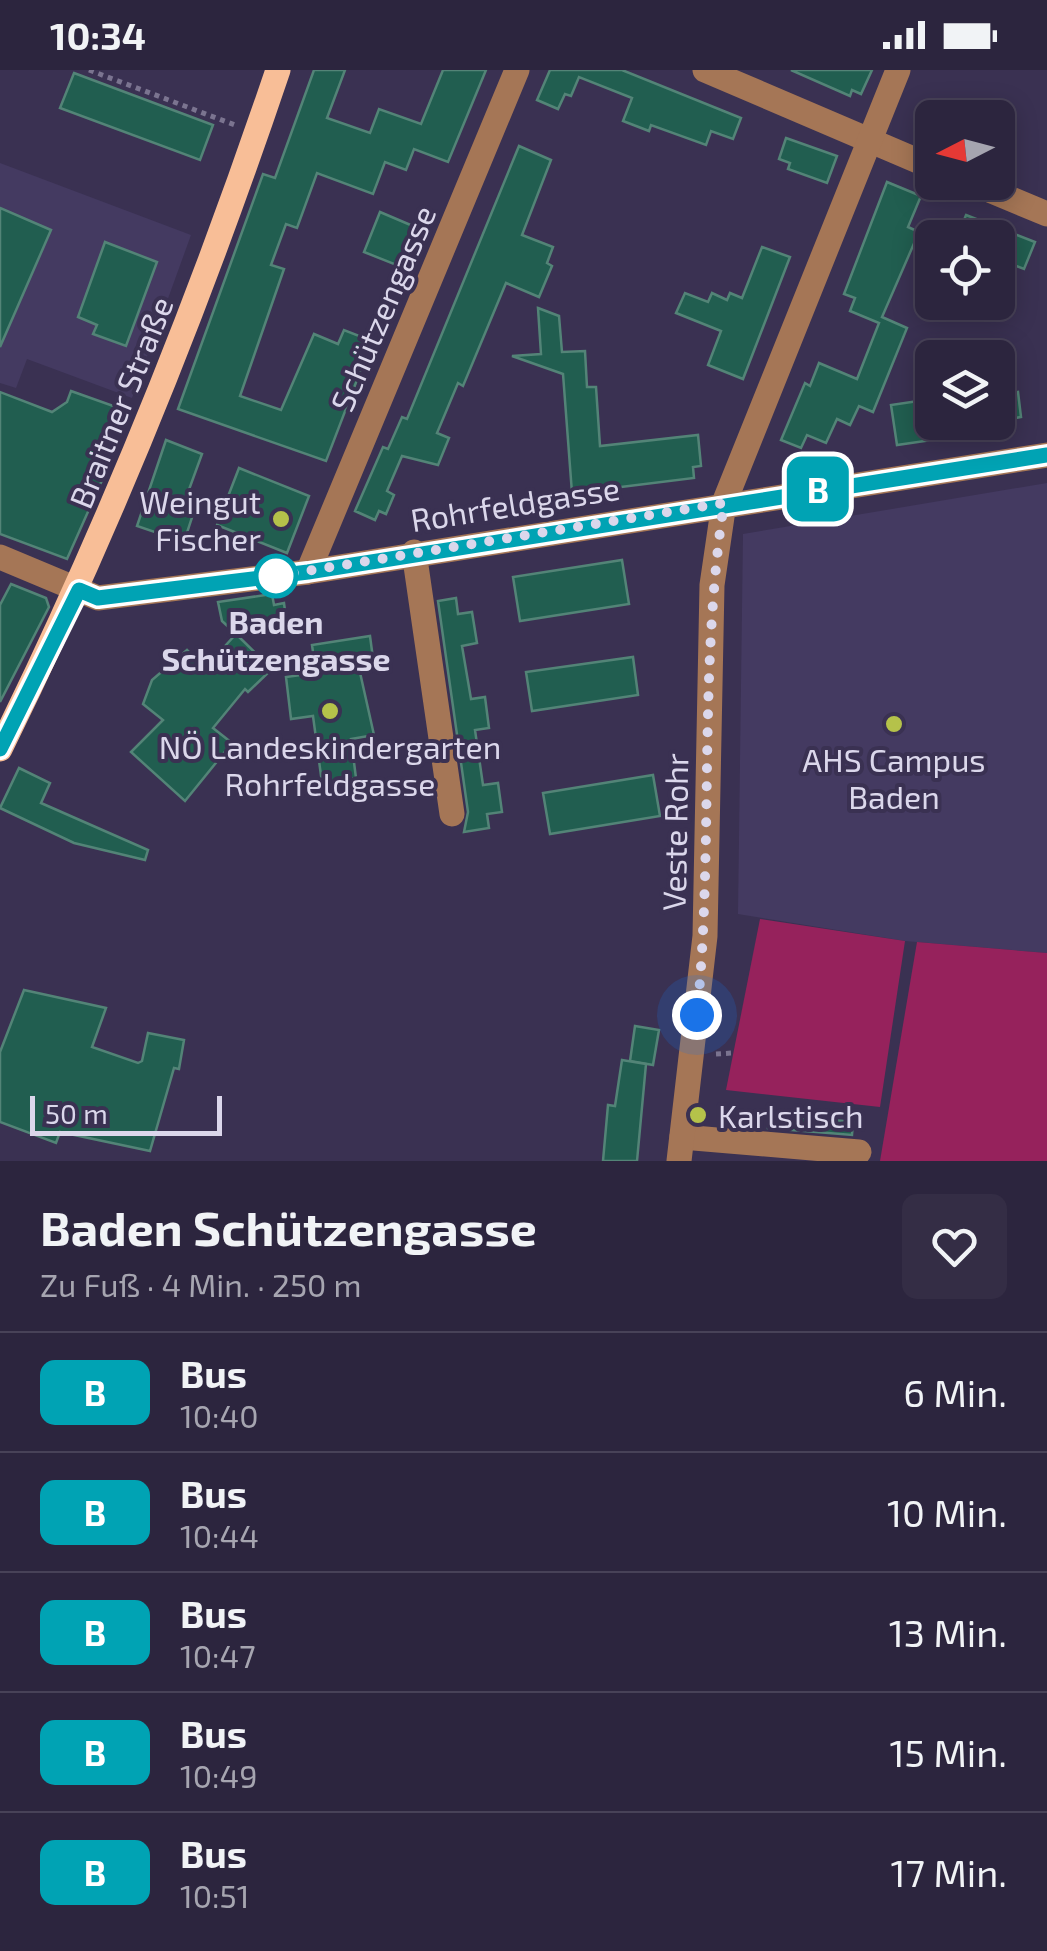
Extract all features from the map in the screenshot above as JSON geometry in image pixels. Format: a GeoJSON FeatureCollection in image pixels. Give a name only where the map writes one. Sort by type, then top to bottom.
{"type":"FeatureCollection","features":[{"type":"Feature","properties":{"kind":"main road","name":"Braitner Straße"},"geometry":{"type":"LineString","coordinates":[[0,749],[79,590],[169,374],[278,70]]}},
{"type":"Feature","properties":{"kind":"street","name":"Schützengasse"},"geometry":{"type":"LineString","coordinates":[[308,572],[517,70]]}},
{"type":"Feature","properties":{"kind":"street"},"geometry":{"type":"LineString","coordinates":[[705,70],[915,160]]}},
{"type":"Feature","properties":{"kind":"street","name":"Veste Rohr"},"geometry":{"type":"LineString","coordinates":[[680,1149],[705,936],[712,585],[724,503],[898,70]]}},
{"type":"Feature","properties":{"kind":"street"},"geometry":{"type":"LineString","coordinates":[[1013,200],[1047,214]]}},
{"type":"Feature","properties":{"kind":"street","name":"Rohrfeldgasse"},"geometry":{"type":"LineString","coordinates":[[0,558],[98,598],[308,572],[414,552],[1047,455]]}},
{"type":"Feature","properties":{"kind":"street"},"geometry":{"type":"LineString","coordinates":[[414,552],[452,814]]}},
{"type":"Feature","properties":{"kind":"street"},"geometry":{"type":"LineString","coordinates":[[680,1149],[859,1152]]}},
{"type":"Feature","properties":{"kind":"path"},"geometry":{"type":"LineString","coordinates":[[88,70],[257,133]]}},
{"type":"Feature","properties":{"kind":"shaded area"},"geometry":{"type":"Polygon","coordinates":[[[0,163],[191,235],[132,398],[27,359],[16,388],[0,383],[0,163]]]}},
{"type":"Feature","properties":{"kind":"shaded area","name":"AHS Campus Baden"},"geometry":{"type":"Polygon","coordinates":[[[1047,483],[1047,953],[905,941],[738,914],[743,534],[1047,483]]]}},
{"type":"Feature","properties":{"kind":"shaded area"},"geometry":{"type":"Polygon","coordinates":[[[760,919],[905,941],[880,1107],[726,1090],[760,919]]]}},
{"type":"Feature","properties":{"kind":"shaded area"},"geometry":{"type":"Polygon","coordinates":[[[917,942],[1047,953],[1047,1161],[880,1161],[917,942]]]}},
{"type":"Feature","properties":{"kind":"building"},"geometry":{"type":"Polygon","coordinates":[[[314,70],[345,70],[327,118],[370,133],[379,109],[421,124],[443,70],[486,70],[448,162],[414,149],[406,170],[385,162],[373,194],[317,173],[297,228],[286,224],[271,265],[284,269],[240,396],[281,410],[314,334],[338,344],[344,330],[372,341],[326,461],[178,409],[263,174],[275,178],[314,70]]]}},
{"type":"Feature","properties":{"kind":"building"},"geometry":{"type":"Polygon","coordinates":[[[550,70],[622,70],[741,118],[733,139],[711,131],[706,145],[651,125],[649,131],[623,121],[632,98],[579,77],[571,96],[565,94],[558,109],[537,100],[550,70]]]}},
{"type":"Feature","properties":{"kind":"building"},"geometry":{"type":"Polygon","coordinates":[[[791,70],[872,70],[861,94],[852,90],[850,96],[791,70]]]}},
{"type":"Feature","properties":{"kind":"building"},"geometry":{"type":"Polygon","coordinates":[[[74,73],[213,125],[200,160],[60,108],[74,73]]]}},
{"type":"Feature","properties":{"kind":"building"},"geometry":{"type":"Polygon","coordinates":[[[786,138],[837,156],[827,183],[788,169],[790,163],[779,159],[786,138]]]}},
{"type":"Feature","properties":{"kind":"building"},"geometry":{"type":"Polygon","coordinates":[[[519,146],[551,160],[522,235],[553,247],[547,263],[552,266],[539,297],[506,283],[463,386],[458,383],[437,433],[449,438],[438,465],[402,456],[387,491],[394,495],[386,514],[379,511],[375,520],[355,511],[383,447],[388,449],[402,417],[407,419],[519,146]]]}},
{"type":"Feature","properties":{"kind":"building"},"geometry":{"type":"Polygon","coordinates":[[[887,182],[915,194],[915,200],[919,200],[908,227],[915,230],[915,241],[882,317],[907,328],[873,412],[859,406],[850,425],[837,419],[826,443],[807,435],[801,448],[781,440],[805,383],[810,386],[819,363],[857,379],[879,323],[850,311],[855,298],[844,294],[887,182]]]}},
{"type":"Feature","properties":{"kind":"building"},"geometry":{"type":"Polygon","coordinates":[[[0,208],[51,230],[0,347],[0,208]]]}},
{"type":"Feature","properties":{"kind":"building"},"geometry":{"type":"Polygon","coordinates":[[[380,212],[420,229],[404,268],[364,252],[380,212]]]}},
{"type":"Feature","properties":{"kind":"building"},"geometry":{"type":"Polygon","coordinates":[[[1015,234],[1035,242],[1024,269],[1015,266],[1015,234]]]}},
{"type":"Feature","properties":{"kind":"building"},"geometry":{"type":"Polygon","coordinates":[[[105,242],[157,262],[126,346],[93,334],[97,325],[78,317],[105,242]]]}},
{"type":"Feature","properties":{"kind":"building"},"geometry":{"type":"Polygon","coordinates":[[[762,247],[790,257],[743,379],[708,365],[721,331],[676,313],[685,293],[708,302],[712,293],[727,300],[730,293],[742,298],[762,247]]]}},
{"type":"Feature","properties":{"kind":"building"},"geometry":{"type":"Polygon","coordinates":[[[538,308],[559,316],[562,352],[585,351],[587,387],[596,387],[600,446],[698,435],[701,466],[693,467],[694,478],[572,493],[563,374],[512,356],[541,354],[538,308]]]}},
{"type":"Feature","properties":{"kind":"building"},"geometry":{"type":"Polygon","coordinates":[[[71,391],[119,408],[97,466],[107,469],[67,559],[0,534],[0,392],[52,412],[67,402],[71,391]]]}},
{"type":"Feature","properties":{"kind":"building"},"geometry":{"type":"Polygon","coordinates":[[[1018,392],[1021,417],[1015,418],[1018,392]]]}},
{"type":"Feature","properties":{"kind":"building"},"geometry":{"type":"Polygon","coordinates":[[[915,401],[915,440],[932,440],[897,445],[891,405],[915,401]]]}},
{"type":"Feature","properties":{"kind":"building"},"geometry":{"type":"Polygon","coordinates":[[[166,440],[202,454],[187,495],[198,499],[184,542],[137,526],[166,440]]]}},
{"type":"Feature","properties":{"kind":"building"},"geometry":{"type":"Polygon","coordinates":[[[239,468],[309,496],[287,553],[217,525],[239,468]]]}},
{"type":"Feature","properties":{"kind":"building"},"geometry":{"type":"Polygon","coordinates":[[[622,560],[629,604],[520,621],[513,577],[622,560]]]}},
{"type":"Feature","properties":{"kind":"building"},"geometry":{"type":"Polygon","coordinates":[[[11,584],[46,598],[49,607],[0,702],[0,605],[11,584]]]}},
{"type":"Feature","properties":{"kind":"building"},"geometry":{"type":"Polygon","coordinates":[[[272,594],[274,605],[284,603],[287,626],[236,634],[222,621],[218,602],[272,594]]]}},
{"type":"Feature","properties":{"kind":"building"},"geometry":{"type":"Polygon","coordinates":[[[456,598],[458,614],[472,612],[477,643],[462,646],[471,699],[485,697],[489,728],[475,730],[483,785],[498,783],[502,812],[487,814],[489,828],[464,832],[468,812],[438,601],[456,598]]]}},
{"type":"Feature","properties":{"kind":"building"},"geometry":{"type":"Polygon","coordinates":[[[236,634],[272,669],[248,692],[245,689],[213,728],[232,743],[185,801],[131,752],[163,720],[143,704],[152,680],[187,650],[205,668],[236,634]]]}},
{"type":"Feature","properties":{"kind":"building","name":"NÖ Landeskindergarten Rohrfeldgasse"},"geometry":{"type":"Polygon","coordinates":[[[370,636],[374,666],[359,668],[374,735],[351,739],[356,778],[322,783],[313,716],[291,719],[286,677],[316,673],[312,645],[370,636]]]}},
{"type":"Feature","properties":{"kind":"building"},"geometry":{"type":"Polygon","coordinates":[[[633,657],[638,695],[532,711],[526,672],[633,657]]]}},
{"type":"Feature","properties":{"kind":"building"},"geometry":{"type":"Polygon","coordinates":[[[19,768],[50,783],[41,803],[148,850],[145,860],[74,843],[0,808],[19,768]]]}},
{"type":"Feature","properties":{"kind":"building"},"geometry":{"type":"Polygon","coordinates":[[[653,775],[660,816],[550,834],[543,793],[653,775]]]}},
{"type":"Feature","properties":{"kind":"building"},"geometry":{"type":"Polygon","coordinates":[[[24,990],[106,1008],[92,1047],[138,1063],[142,1061],[148,1033],[184,1040],[179,1069],[174,1068],[150,1151],[60,1132],[56,1143],[0,1122],[0,1052],[24,990]]]}},
{"type":"Feature","properties":{"kind":"building"},"geometry":{"type":"Polygon","coordinates":[[[635,1026],[659,1030],[653,1065],[630,1061],[635,1026]]]}},
{"type":"Feature","properties":{"kind":"building"},"geometry":{"type":"Polygon","coordinates":[[[622,1060],[646,1064],[637,1161],[603,1161],[608,1105],[615,1106],[622,1060]]]}},
{"type":"Feature","properties":{"kind":"building"},"geometry":{"type":"Polygon","coordinates":[[[769,1114],[853,1122],[852,1135],[768,1128],[769,1114]]]}},
{"type":"Feature","properties":{"kind":"bus line","name":"B"},"geometry":{"type":"LineString","coordinates":[[0,749],[79,590],[98,598],[308,572],[414,552],[1047,455]]}},
{"type":"Feature","properties":{"kind":"place","name":"Weingut Fischer"},"geometry":{"type":"Point","coordinates":[281,519]}},
{"type":"Feature","properties":{"kind":"place","name":"Baden Schützengasse"},"geometry":{"type":"Point","coordinates":[276,576]}},
{"type":"Feature","properties":{"kind":"place","name":"NÖ Landeskindergarten Rohrfeldgasse"},"geometry":{"type":"Point","coordinates":[330,711]}},
{"type":"Feature","properties":{"kind":"place","name":"AHS Campus Baden"},"geometry":{"type":"Point","coordinates":[894,724]}},
{"type":"Feature","properties":{"kind":"place","name":"Karlstisch"},"geometry":{"type":"Point","coordinates":[698,1115]}},
{"type":"Feature","properties":{"kind":"route"},"geometry":{"type":"LineString","coordinates":[[276,576],[724,503],[712,585],[705,936],[697,1015]]}}]}
